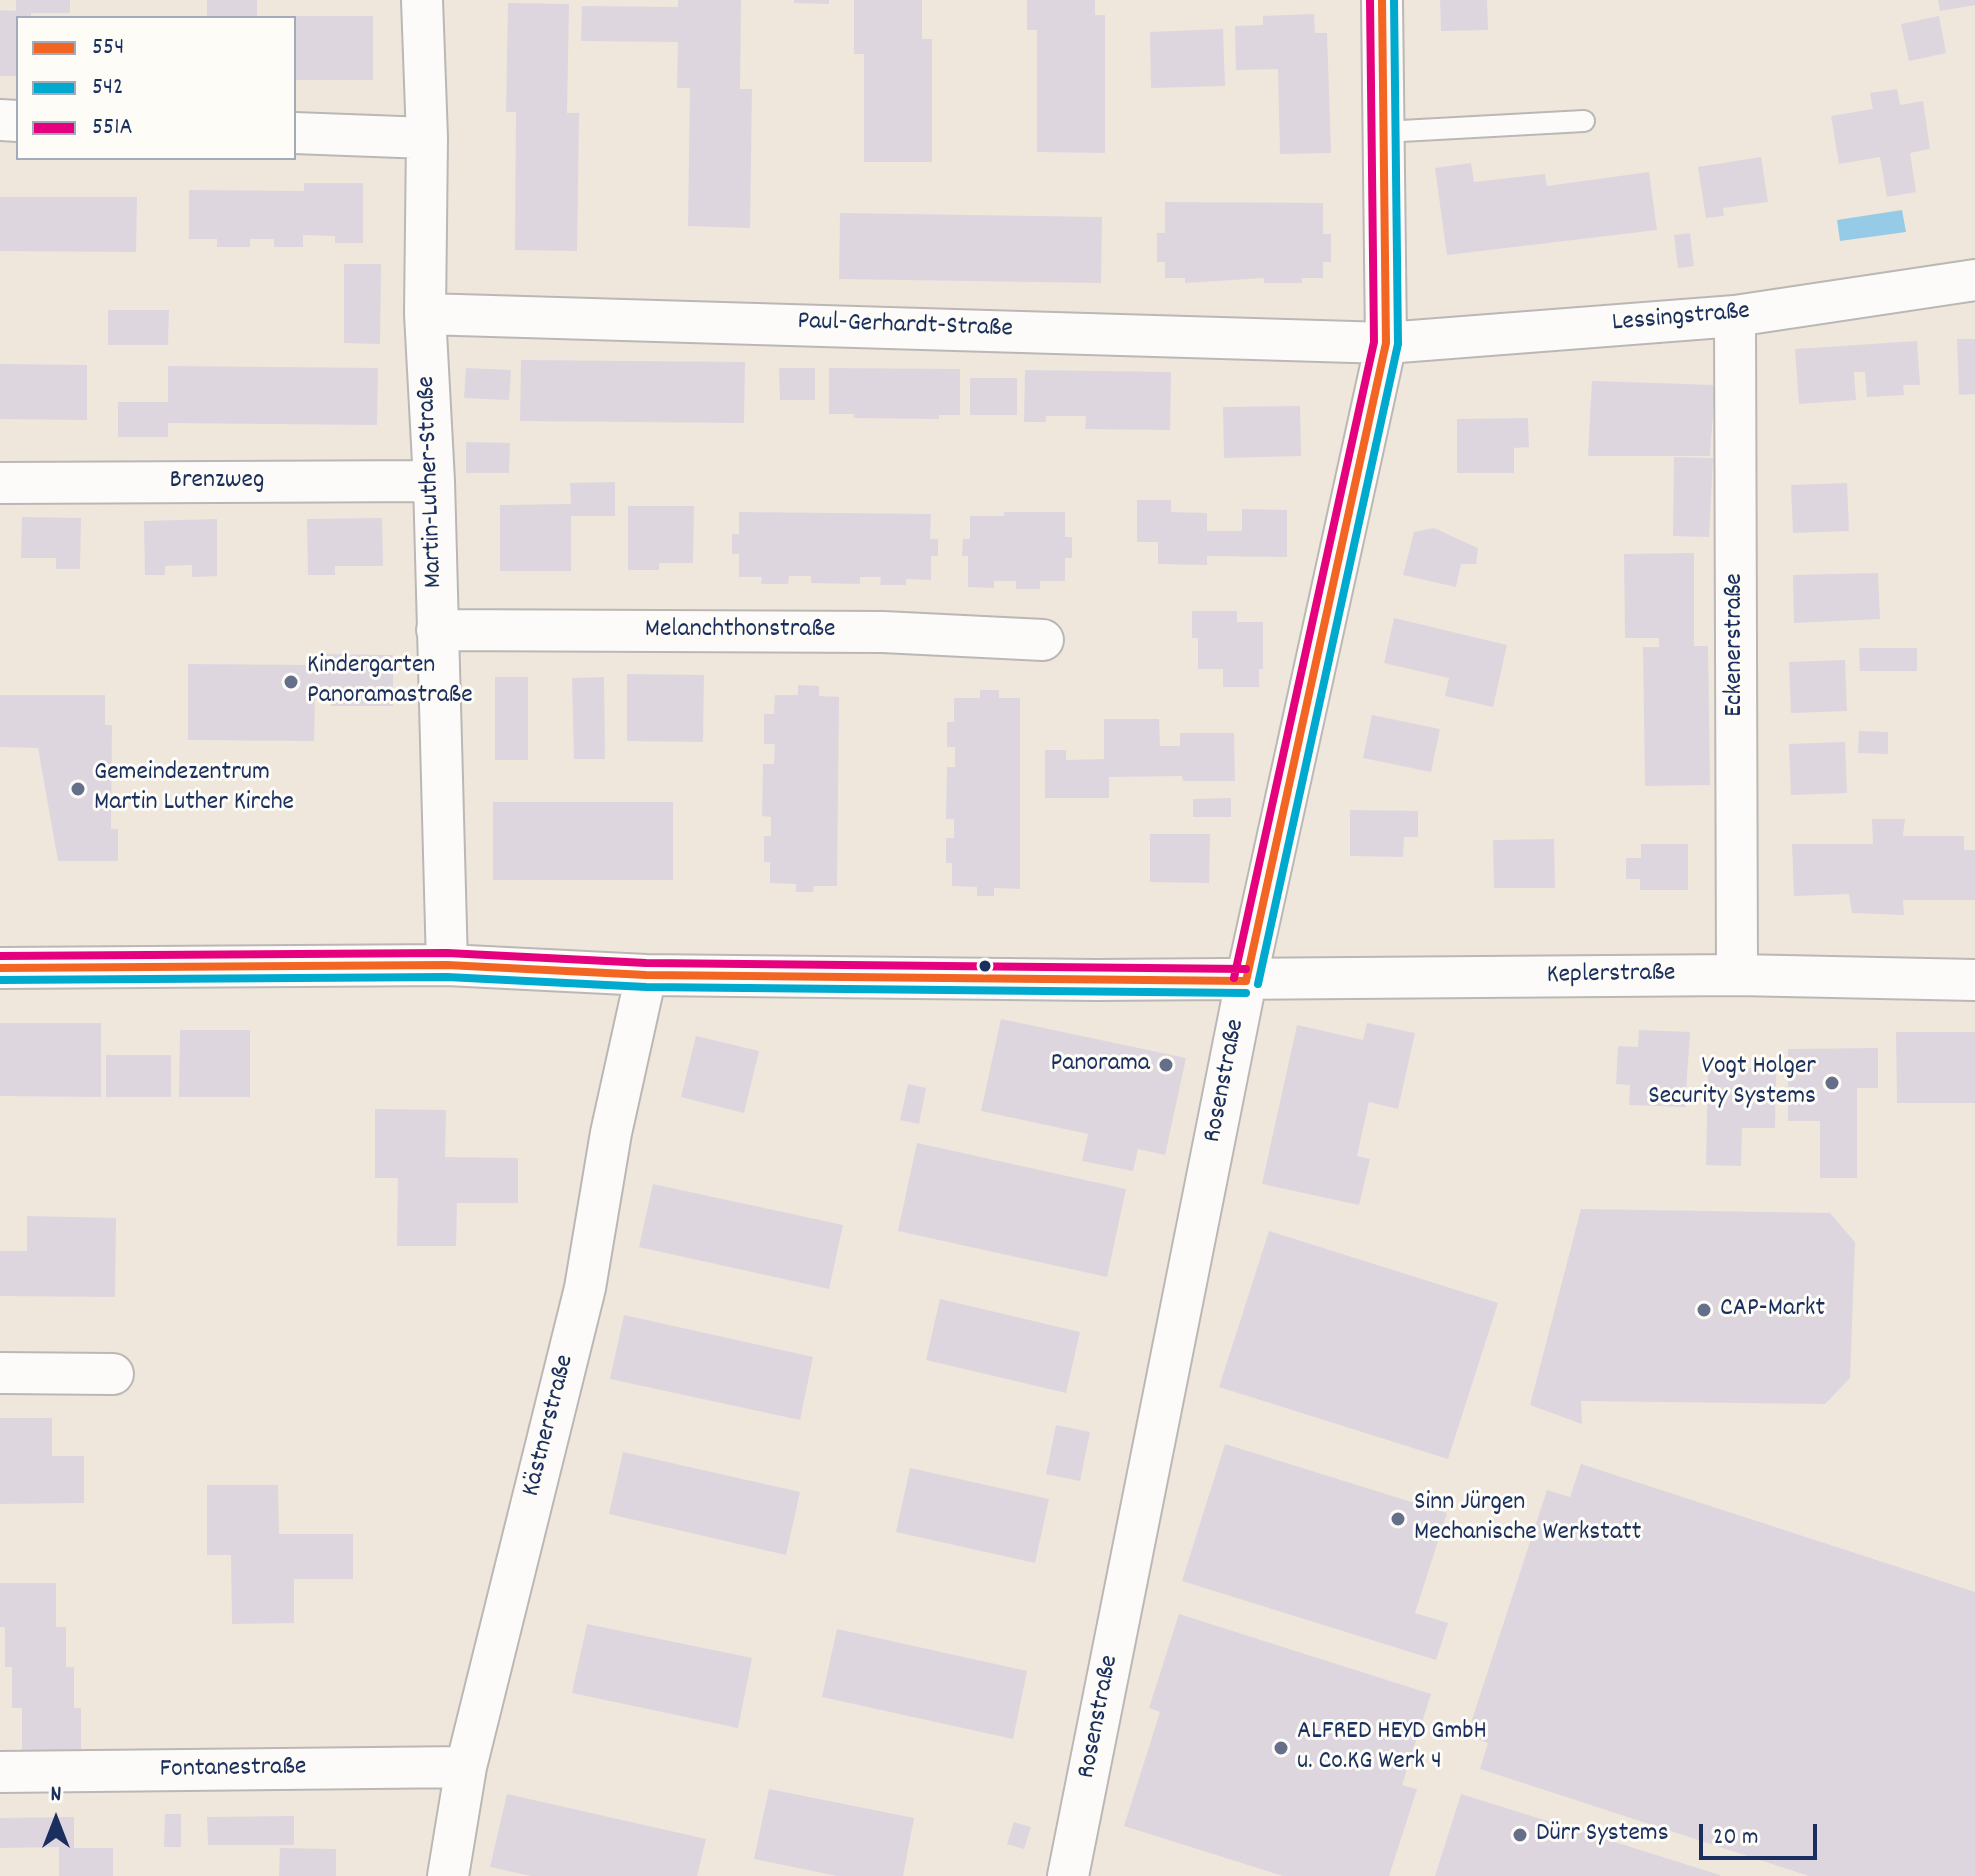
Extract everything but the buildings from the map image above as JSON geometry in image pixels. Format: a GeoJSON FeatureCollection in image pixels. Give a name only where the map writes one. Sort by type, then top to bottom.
{"type":"FeatureCollection","features":[{"type":"Feature","properties":{"kind":"street","name":"Martin-Luther-Straße"},"geometry":{"type":"LineString","coordinates":[[422,0],[427,138],[425,314],[434,481],[447,965]]}},
{"type":"Feature","properties":{"kind":"street","name":"Rosenstraße"},"geometry":{"type":"LineString","coordinates":[[1068,1876],[1246,981],[1386,343],[1382,0]]}},
{"type":"Feature","properties":{"kind":"street"},"geometry":{"type":"LineString","coordinates":[[296,133],[427,138]]}},
{"type":"Feature","properties":{"kind":"street","name":"Lessingstraße"},"geometry":{"type":"LineString","coordinates":[[1386,343],[1735,316],[1975,280]]}},
{"type":"Feature","properties":{"kind":"street","name":"Paul-Gerhardt-Straße"},"geometry":{"type":"LineString","coordinates":[[425,314],[1386,343]]}},
{"type":"Feature","properties":{"kind":"street","name":"Eckenerstraße"},"geometry":{"type":"LineString","coordinates":[[1735,316],[1737,975]]}},
{"type":"Feature","properties":{"kind":"street","name":"Brenzweg"},"geometry":{"type":"LineString","coordinates":[[0,483],[434,481]]}},
{"type":"Feature","properties":{"kind":"street","name":"Melanchthonstraße"},"geometry":{"type":"LineString","coordinates":[[437,630],[883,632],[1043,640]]}},
{"type":"Feature","properties":{"kind":"street","name":"Keplerstraße"},"geometry":{"type":"LineString","coordinates":[[0,968],[447,965],[646,975],[1246,981],[1737,975],[1975,980]]}},
{"type":"Feature","properties":{"kind":"street","name":"Kästnerstraße"},"geometry":{"type":"LineString","coordinates":[[448,1876],[466,1767],[585,1288],[611,1133],[646,975]]}},
{"type":"Feature","properties":{"kind":"street"},"geometry":{"type":"LineString","coordinates":[[0,1373],[113,1374]]}},
{"type":"Feature","properties":{"kind":"street","name":"Fontanestraße"},"geometry":{"type":"LineString","coordinates":[[0,1772],[466,1767]]}},
{"type":"Feature","properties":{"kind":"lane"},"geometry":{"type":"LineString","coordinates":[[1383,132],[1584,121]]}},
{"type":"Feature","properties":{"kind":"water"},"geometry":{"type":"Polygon","coordinates":[[[1902,210],[1906,232],[1840,241],[1837,220],[1902,210]]]}},
{"type":"Feature","properties":{"kind":"transit line","name":"551A"},"geometry":{"type":"LineString","coordinates":[[1234,978],[1374,342],[1370,0]]}},
{"type":"Feature","properties":{"kind":"transit line","name":"554"},"geometry":{"type":"LineString","coordinates":[[1246,981],[1386,343],[1382,0]]}},
{"type":"Feature","properties":{"kind":"transit line","name":"542"},"geometry":{"type":"LineString","coordinates":[[1258,984],[1398,344],[1394,0]]}},
{"type":"Feature","properties":{"kind":"transit line","name":"551A"},"geometry":{"type":"LineString","coordinates":[[0,956],[447,953],[646,963],[1246,969]]}},
{"type":"Feature","properties":{"kind":"transit line","name":"554"},"geometry":{"type":"LineString","coordinates":[[0,968],[447,965],[646,975],[1246,981]]}},
{"type":"Feature","properties":{"kind":"transit line","name":"542"},"geometry":{"type":"LineString","coordinates":[[0,980],[447,977],[646,987],[1246,993]]}},
{"type":"Feature","properties":{"kind":"place","name":"Kindergarten Panoramastraße"},"geometry":{"type":"Point","coordinates":[291,682]}},
{"type":"Feature","properties":{"kind":"place","name":"Gemeindezentrum Martin Luther Kirche"},"geometry":{"type":"Point","coordinates":[78,789]}},
{"type":"Feature","properties":{"kind":"place","name":"Panorama"},"geometry":{"type":"Point","coordinates":[1166,1065]}},
{"type":"Feature","properties":{"kind":"place","name":"Vogt Holger Security Systems"},"geometry":{"type":"Point","coordinates":[1832,1083]}},
{"type":"Feature","properties":{"kind":"place","name":"CAP-Markt"},"geometry":{"type":"Point","coordinates":[1704,1310]}},
{"type":"Feature","properties":{"kind":"place","name":"Sinn Jürgen Mechanische Werkstatt"},"geometry":{"type":"Point","coordinates":[1398,1519]}},
{"type":"Feature","properties":{"kind":"place","name":"ALFRED HEYD GmbH u. Co.KG Werk 4"},"geometry":{"type":"Point","coordinates":[1281,1748]}},
{"type":"Feature","properties":{"kind":"place","name":"Dürr Systems"},"geometry":{"type":"Point","coordinates":[1520,1835]}}]}
